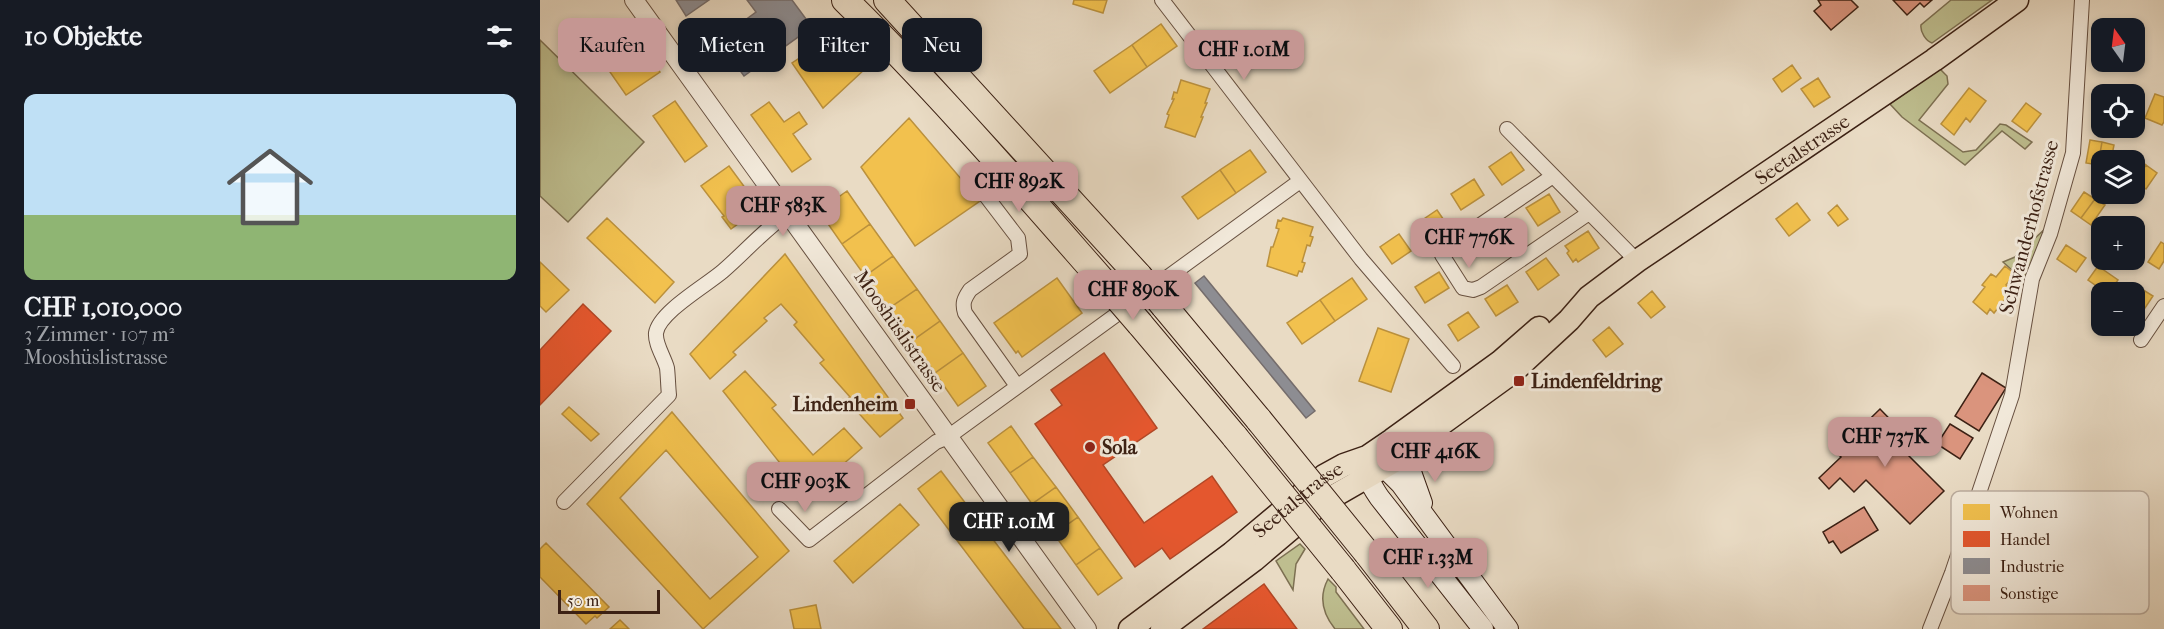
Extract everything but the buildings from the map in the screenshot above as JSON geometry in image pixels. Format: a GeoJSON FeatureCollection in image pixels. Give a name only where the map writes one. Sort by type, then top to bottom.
{"type":"FeatureCollection","features":[{"type":"Feature","properties":{"kind":"highway"},"geometry":{"type":"LineString","coordinates":[[846,0],[888,42],[1007,172],[1115,295],[1235,437],[1389,629]]}},
{"type":"Feature","properties":{"kind":"highway"},"geometry":{"type":"LineString","coordinates":[[887,0],[1139,276],[1259,420],[1426,629]]}},
{"type":"Feature","properties":{"kind":"main road","name":"Seetalstrasse"},"geometry":{"type":"LineString","coordinates":[[1162,629],[1254,560],[1320,504],[1373,468],[1562,310],[1589,297],[1637,261],[1916,72],[2017,0]]}},
{"type":"Feature","properties":{"kind":"main road","name":"Seetalstrasse"},"geometry":{"type":"LineString","coordinates":[[1130,629],[1232,553],[1324,476],[1344,465],[1373,468],[1411,448],[1518,368],[1569,320],[1589,297]]}},
{"type":"Feature","properties":{"kind":"main road"},"geometry":{"type":"LineString","coordinates":[[1411,448],[1411,472],[1429,522]]}},
{"type":"Feature","properties":{"kind":"main road"},"geometry":{"type":"LineString","coordinates":[[1373,468],[1401,484],[1508,629]]}},
{"type":"Feature","properties":{"kind":"main road"},"geometry":{"type":"LineString","coordinates":[[1373,468],[1379,497],[1484,629]]}},
{"type":"Feature","properties":{"kind":"street","name":"Mooshüslistrasse"},"geometry":{"type":"LineString","coordinates":[[634,0],[1087,629]]}},
{"type":"Feature","properties":{"kind":"street"},"geometry":{"type":"LineString","coordinates":[[1162,0],[1361,259],[1453,366]]}},
{"type":"Feature","properties":{"kind":"street","name":"Schwanderhofstrasse"},"geometry":{"type":"LineString","coordinates":[[1980,491],[2012,395],[2032,279],[2050,234],[2073,153],[2082,0]]}},
{"type":"Feature","properties":{"kind":"street"},"geometry":{"type":"LineString","coordinates":[[1507,129],[1637,261]]}},
{"type":"Feature","properties":{"kind":"street"},"geometry":{"type":"LineString","coordinates":[[1553,176],[1445,249],[1442,255],[1444,262],[1463,288],[1473,290],[1481,287],[1589,213]]}},
{"type":"Feature","properties":{"kind":"street"},"geometry":{"type":"LineString","coordinates":[[779,508],[809,540],[936,442],[948,437],[1300,181]]}},
{"type":"Feature","properties":{"kind":"street"},"geometry":{"type":"LineString","coordinates":[[986,196],[1018,238],[1020,254],[970,290],[964,298],[963,305],[965,313],[1017,386]]}},
{"type":"Feature","properties":{"kind":"street"},"geometry":{"type":"LineString","coordinates":[[564,502],[669,395],[667,367],[656,333],[660,324],[673,309],[723,271],[770,226],[788,213]]}},
{"type":"Feature","properties":{"kind":"street"},"geometry":{"type":"LineString","coordinates":[[2141,340],[2164,306]]}},
{"type":"Feature","properties":{"kind":"street","name":"Schwanderhofstrasse"},"geometry":{"type":"LineString","coordinates":[[1930,629],[1951,576]]}},
{"type":"Feature","properties":{"kind":"green space"},"geometry":{"type":"Polygon","coordinates":[[[1951,0],[1992,0],[1932,43],[1924,36],[1921,25],[1951,0]]]}},
{"type":"Feature","properties":{"kind":"green space"},"geometry":{"type":"Polygon","coordinates":[[[540,40],[558,58],[558,72],[573,72],[644,142],[568,222],[540,196],[540,40]]]}},
{"type":"Feature","properties":{"kind":"green space"},"geometry":{"type":"Polygon","coordinates":[[[1940,69],[1947,76],[1948,84],[1919,120],[1963,152],[1976,150],[2000,124],[2006,125],[2032,142],[2025,149],[2002,131],[1965,165],[1902,117],[1890,104],[1940,69]]]}},
{"type":"Feature","properties":{"kind":"green space"},"geometry":{"type":"Polygon","coordinates":[[[2048,226],[2027,279],[2022,279],[2003,262],[2015,257],[2048,226]]]}},
{"type":"Feature","properties":{"kind":"green space"},"geometry":{"type":"Polygon","coordinates":[[[1300,544],[1305,549],[1296,564],[1293,590],[1276,561],[1300,544]]]}},
{"type":"Feature","properties":{"kind":"green space"},"geometry":{"type":"Polygon","coordinates":[[[1328,579],[1336,587],[1336,592],[1364,629],[1335,629],[1327,617],[1323,604],[1323,592],[1328,579]]]}},
{"type":"Feature","properties":{"kind":"place","name":"Lindenfeldring"},"geometry":{"type":"Point","coordinates":[1519,381]}},
{"type":"Feature","properties":{"kind":"place","name":"Lindenheim"},"geometry":{"type":"Point","coordinates":[910,404]}},
{"type":"Feature","properties":{"kind":"place","name":"Sola"},"geometry":{"type":"Point","coordinates":[1090,447]}}]}
